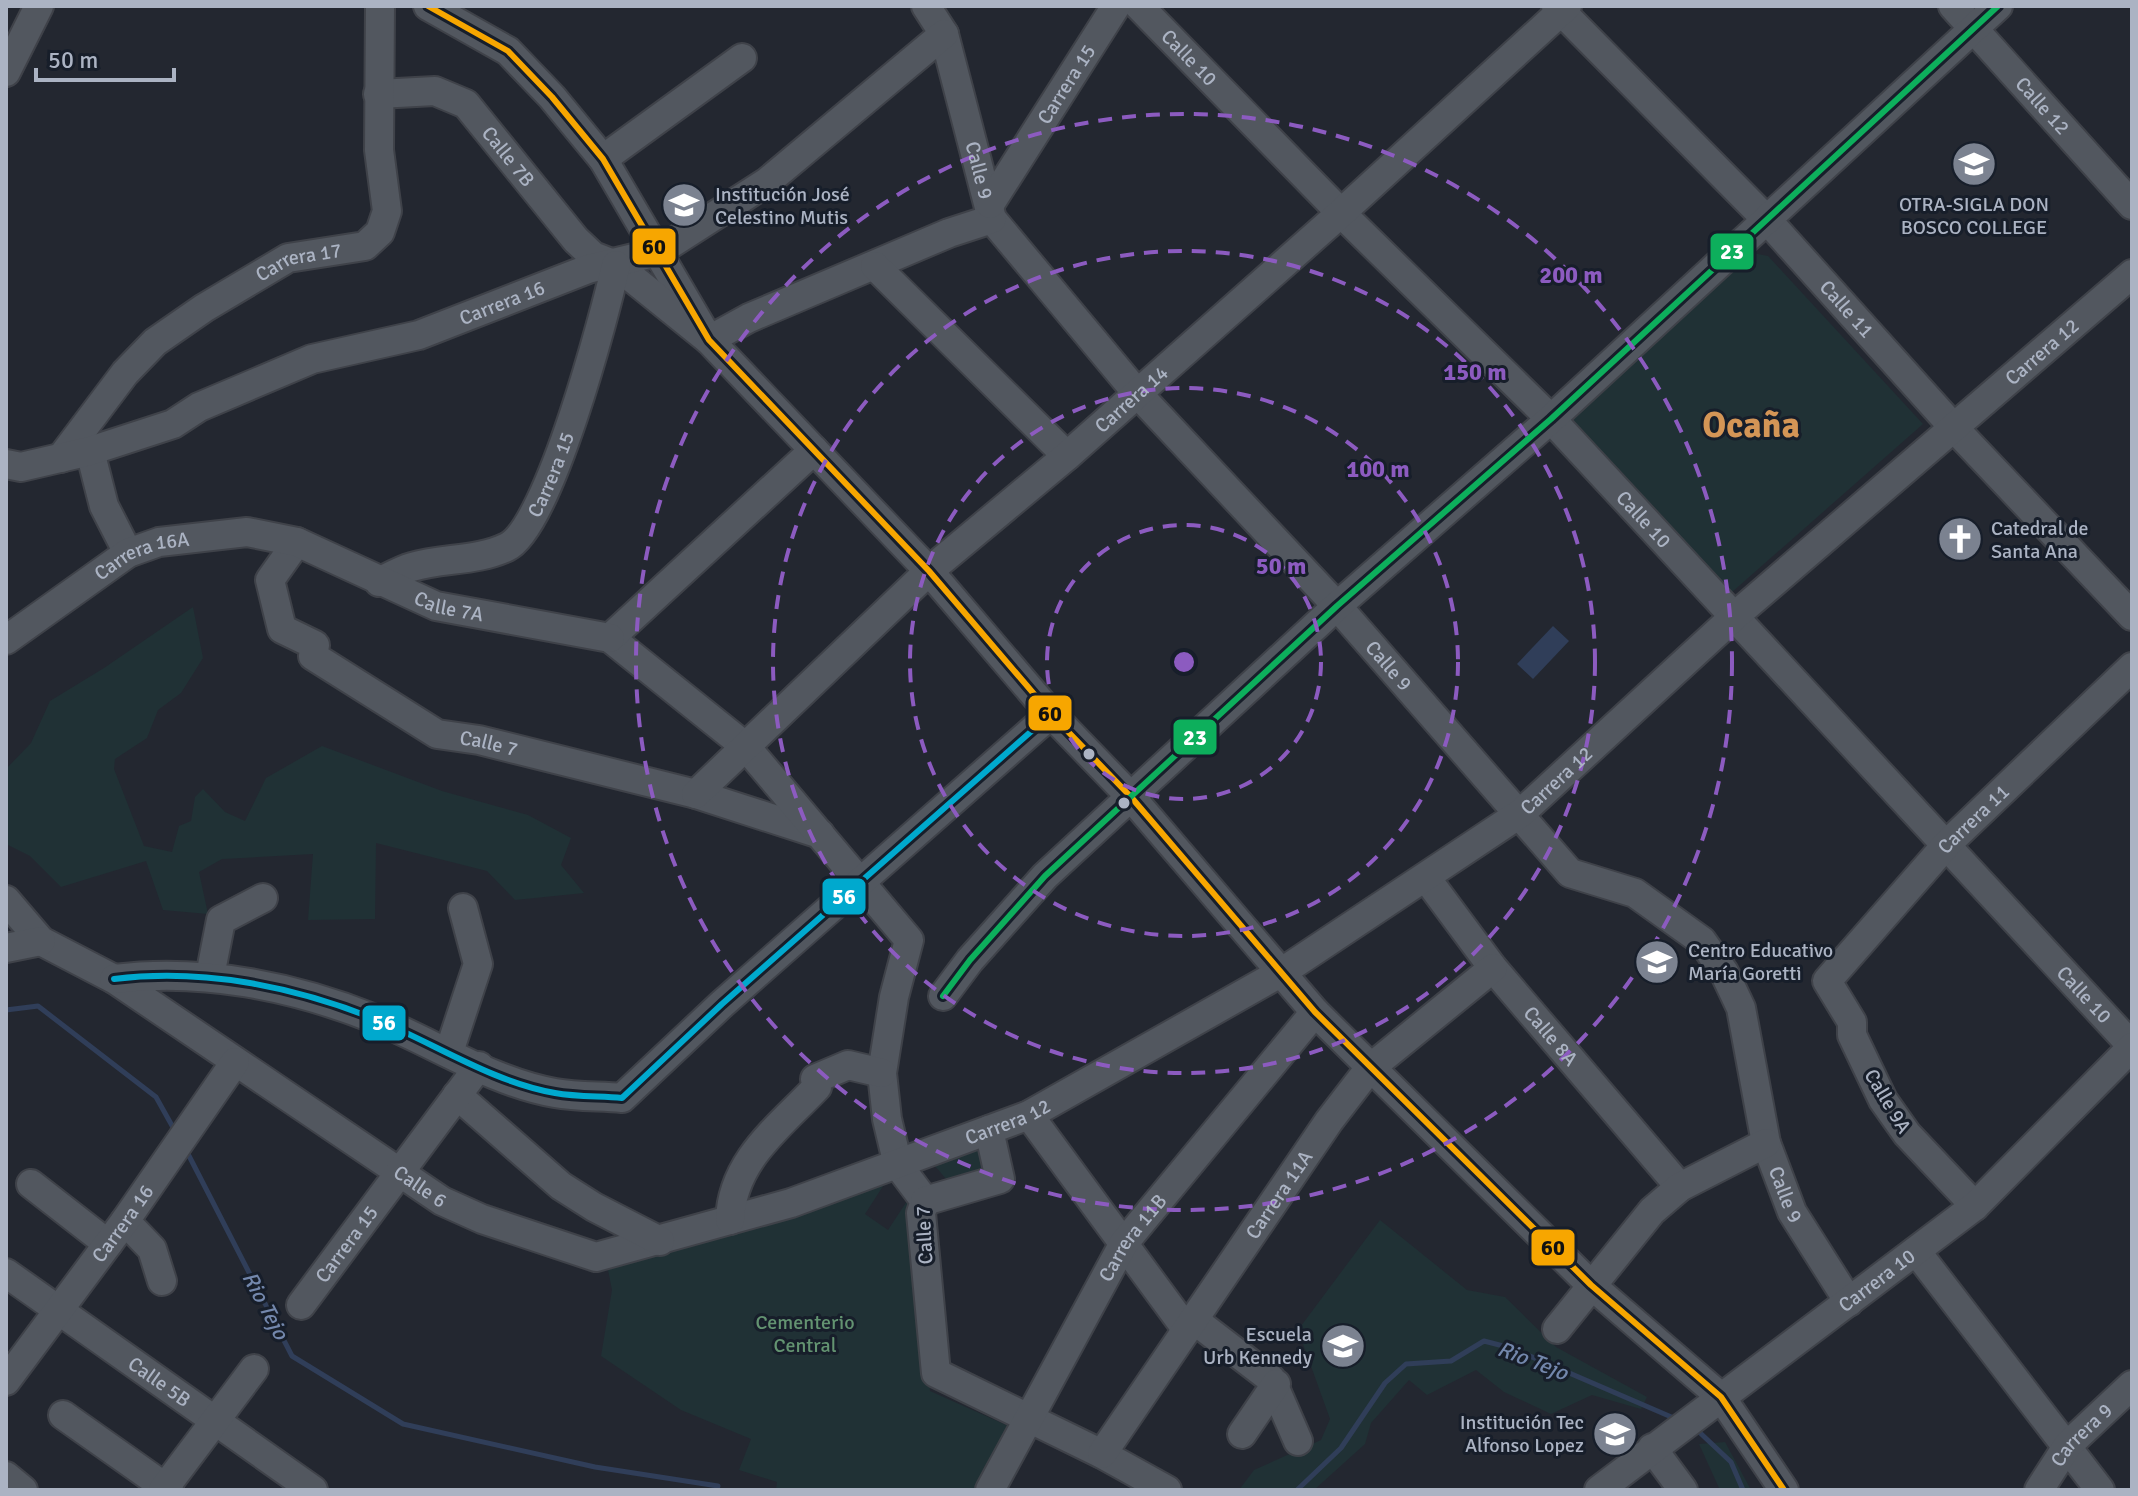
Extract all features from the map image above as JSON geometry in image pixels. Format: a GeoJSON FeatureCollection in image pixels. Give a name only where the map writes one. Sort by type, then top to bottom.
{"type":"FeatureCollection","features":[{"type":"Feature","properties":{"kind":"street"},"geometry":{"type":"LineString","coordinates":[[6,72],[39,6]]}},
{"type":"Feature","properties":{"kind":"street","name":"Carrera 17"},"geometry":{"type":"LineString","coordinates":[[61,458],[125,373],[155,342],[204,308],[288,258],[365,246],[380,232],[387,211],[379,150],[380,6]]}},
{"type":"Feature","properties":{"kind":"street"},"geometry":{"type":"LineString","coordinates":[[428,6],[465,23],[508,51],[603,159],[709,340],[929,571],[1051,714],[1131,797],[1315,1012],[1369,1069],[1591,1285],[1721,1397],[1784,1490]]}},
{"type":"Feature","properties":{"kind":"street","name":"Calle 9"},"geometry":{"type":"LineString","coordinates":[[926,6],[944,34],[991,211],[1137,393],[1337,606],[1521,813],[1570,873],[1635,893],[1702,941],[1724,972],[1741,1008],[1766,1143],[1792,1212],[1849,1302]]}},
{"type":"Feature","properties":{"kind":"street","name":"Carrera 15"},"geometry":{"type":"LineString","coordinates":[[991,211],[1116,6]]}},
{"type":"Feature","properties":{"kind":"street","name":"Calle 10"},"geometry":{"type":"LineString","coordinates":[[1139,6],[1341,213],[1551,419],[1736,615],[2132,1047]]}},
{"type":"Feature","properties":{"kind":"street","name":"Calle 12"},"geometry":{"type":"LineString","coordinates":[[1953,6],[2132,205]]}},
{"type":"Feature","properties":{"kind":"street"},"geometry":{"type":"LineString","coordinates":[[943,996],[970,960],[1045,876],[1337,606],[1551,419],[1998,6]]}},
{"type":"Feature","properties":{"kind":"street","name":"Carrera 14"},"geometry":{"type":"LineString","coordinates":[[696,794],[929,571],[1067,456],[1341,213],[1561,8]]}},
{"type":"Feature","properties":{"kind":"street","name":"Calle 11"},"geometry":{"type":"LineString","coordinates":[[1561,8],[1767,220],[1955,429],[2132,616]]}},
{"type":"Feature","properties":{"kind":"street","name":"Carrera 16"},"geometry":{"type":"LineString","coordinates":[[6,464],[21,467],[90,451],[173,424],[199,407],[312,359],[419,335],[588,269],[616,265],[658,252],[767,182],[944,34]]}},
{"type":"Feature","properties":{"kind":"street"},"geometry":{"type":"LineString","coordinates":[[603,159],[742,58]]}},
{"type":"Feature","properties":{"kind":"street","name":"Calle 7B"},"geometry":{"type":"LineString","coordinates":[[378,94],[435,91],[466,104],[576,240],[593,256],[616,265],[709,340]]}},
{"type":"Feature","properties":{"kind":"street"},"geometry":{"type":"LineString","coordinates":[[709,340],[749,318],[875,266],[991,211]]}},
{"type":"Feature","properties":{"kind":"street","name":"Carrera 15"},"geometry":{"type":"LineString","coordinates":[[379,582],[410,567],[468,558],[510,546],[534,513],[557,461],[597,349],[616,265]]}},
{"type":"Feature","properties":{"kind":"street"},"geometry":{"type":"LineString","coordinates":[[875,266],[1067,456]]}},
{"type":"Feature","properties":{"kind":"street","name":"Carrera 12"},"geometry":{"type":"LineString","coordinates":[[898,1165],[1029,1115],[1282,972],[1427,879],[1521,813],[1736,615],[2132,274]]}},
{"type":"Feature","properties":{"kind":"street"},"geometry":{"type":"LineString","coordinates":[[610,638],[814,450]]}},
{"type":"Feature","properties":{"kind":"street"},"geometry":{"type":"LineString","coordinates":[[90,451],[104,506],[128,553]]}},
{"type":"Feature","properties":{"kind":"street","name":"Carrera 16A"},"geometry":{"type":"LineString","coordinates":[[10,631],[128,553],[159,542],[215,533],[247,532],[297,542]]}},
{"type":"Feature","properties":{"kind":"street","name":"Calle 7A"},"geometry":{"type":"LineString","coordinates":[[297,542],[436,606],[610,638]]}},
{"type":"Feature","properties":{"kind":"street","name":"Calle 7"},"geometry":{"type":"LineString","coordinates":[[297,542],[270,580],[282,629],[315,645],[313,656],[437,734],[479,740],[696,794],[821,834]]}},
{"type":"Feature","properties":{"kind":"street","name":"Calle 7"},"geometry":{"type":"LineString","coordinates":[[610,638],[744,749],[821,834],[909,940],[894,997],[882,1073],[887,1119],[898,1165],[925,1201],[921,1213],[936,1373],[1031,1418],[1167,1490]]}},
{"type":"Feature","properties":{"kind":"street","name":"Carrera 11"},"geometry":{"type":"LineString","coordinates":[[1827,981],[1947,844],[2132,667]]}},
{"type":"Feature","properties":{"kind":"street"},"geometry":{"type":"LineString","coordinates":[[114,979],[148,975],[210,976],[314,999],[374,1019],[479,1066],[554,1093],[622,1098],[722,1004],[1051,714]]}},
{"type":"Feature","properties":{"kind":"street","name":"Calle 8A"},"geometry":{"type":"LineString","coordinates":[[1427,879],[1493,968],[1680,1187]]}},
{"type":"Feature","properties":{"kind":"street"},"geometry":{"type":"LineString","coordinates":[[210,976],[221,920],[263,898]]}},
{"type":"Feature","properties":{"kind":"street","name":"Calle 6"},"geometry":{"type":"LineString","coordinates":[[6,900],[41,941],[114,979],[442,1201],[482,1219],[596,1257],[730,1220],[898,1165]]}},
{"type":"Feature","properties":{"kind":"street"},"geometry":{"type":"LineString","coordinates":[[449,1052],[478,964],[463,908]]}},
{"type":"Feature","properties":{"kind":"street"},"geometry":{"type":"LineString","coordinates":[[6,948],[41,941]]}},
{"type":"Feature","properties":{"kind":"street","name":"Carrera 11A"},"geometry":{"type":"LineString","coordinates":[[1102,1454],[1329,1121],[1369,1069],[1493,968]]}},
{"type":"Feature","properties":{"kind":"street","name":"Calle 9A"},"geometry":{"type":"LineString","coordinates":[[1827,981],[1852,1022],[1852,1035],[1883,1100],[1907,1134],[1975,1206]]}},
{"type":"Feature","properties":{"kind":"street","name":"Carrera 11B"},"geometry":{"type":"LineString","coordinates":[[990,1490],[1124,1243],[1315,1012]]}},
{"type":"Feature","properties":{"kind":"street","name":"Carrera 10"},"geometry":{"type":"LineString","coordinates":[[1599,1490],[1975,1206],[2132,1047]]}},
{"type":"Feature","properties":{"kind":"street","name":"Carrera 16"},"geometry":{"type":"LineString","coordinates":[[6,1381],[187,1135],[235,1062]]}},
{"type":"Feature","properties":{"kind":"street"},"geometry":{"type":"LineString","coordinates":[[730,1220],[731,1194],[752,1154],[817,1087],[815,1079],[848,1065],[882,1073]]}},
{"type":"Feature","properties":{"kind":"street","name":"Carrera 15"},"geometry":{"type":"LineString","coordinates":[[301,1305],[479,1066]]}},
{"type":"Feature","properties":{"kind":"street"},"geometry":{"type":"LineString","coordinates":[[457,1095],[561,1186],[660,1241]]}},
{"type":"Feature","properties":{"kind":"street"},"geometry":{"type":"LineString","coordinates":[[1029,1115],[1124,1243],[1190,1325],[1261,1368],[1276,1384],[1298,1441]]}},
{"type":"Feature","properties":{"kind":"street"},"geometry":{"type":"LineString","coordinates":[[925,1201],[1000,1179],[989,1130]]}},
{"type":"Feature","properties":{"kind":"street"},"geometry":{"type":"LineString","coordinates":[[1557,1329],[1652,1211],[1680,1187],[1766,1143]]}},
{"type":"Feature","properties":{"kind":"street"},"geometry":{"type":"LineString","coordinates":[[31,1184],[108,1244]]}},
{"type":"Feature","properties":{"kind":"street"},"geometry":{"type":"LineString","coordinates":[[125,1221],[152,1249],[162,1281]]}},
{"type":"Feature","properties":{"kind":"street"},"geometry":{"type":"LineString","coordinates":[[1916,1251],[2100,1490]]}},
{"type":"Feature","properties":{"kind":"street","name":"Calle 5B"},"geometry":{"type":"LineString","coordinates":[[6,1273],[313,1490]]}},
{"type":"Feature","properties":{"kind":"street"},"geometry":{"type":"LineString","coordinates":[[63,1415],[166,1489],[254,1369]]}},
{"type":"Feature","properties":{"kind":"street"},"geometry":{"type":"LineString","coordinates":[[1242,1434],[1276,1384]]}},
{"type":"Feature","properties":{"kind":"street","name":"Carrera 9"},"geometry":{"type":"LineString","coordinates":[[2039,1490],[2068,1445],[2132,1385]]}},
{"type":"Feature","properties":{"kind":"street"},"geometry":{"type":"LineString","coordinates":[[1655,1447],[1683,1490]]}},
{"type":"Feature","properties":{"kind":"street"},"geometry":{"type":"LineString","coordinates":[[6,1476],[23,1490]]}},
{"type":"Feature","properties":{"kind":"green space"},"geometry":{"type":"Polygon","coordinates":[[[1753,253],[1768,256],[1923,424],[1731,593],[1568,419],[1735,258],[1753,253]]]}},
{"type":"Feature","properties":{"kind":"green space"},"geometry":{"type":"Polygon","coordinates":[[[193,607],[203,658],[181,693],[158,710],[147,738],[115,759],[114,769],[144,846],[172,852],[179,826],[191,821],[195,797],[203,789],[225,812],[245,821],[266,778],[322,746],[442,791],[528,815],[571,838],[561,865],[584,893],[515,900],[487,871],[376,843],[375,919],[308,920],[313,854],[222,859],[199,872],[208,914],[163,910],[146,861],[61,887],[30,856],[6,844],[6,769],[31,743],[50,701],[193,607]]]}},
{"type":"Feature","properties":{"kind":"green space"},"geometry":{"type":"Polygon","coordinates":[[[986,1146],[993,1174],[953,1187],[935,1166],[986,1146]]]}},
{"type":"Feature","properties":{"kind":"green space","name":"Cementerio Central"},"geometry":{"type":"Polygon","coordinates":[[[887,1180],[865,1214],[888,1230],[911,1195],[930,1391],[1015,1429],[982,1490],[776,1490],[777,1482],[739,1470],[751,1439],[681,1410],[601,1356],[612,1290],[608,1270],[887,1180]]]}},
{"type":"Feature","properties":{"kind":"green space"},"geometry":{"type":"Polygon","coordinates":[[[1380,1220],[1467,1290],[1505,1297],[1556,1347],[1647,1397],[1641,1409],[1592,1395],[1551,1414],[1504,1392],[1476,1370],[1427,1395],[1409,1380],[1371,1423],[1365,1444],[1314,1490],[1239,1490],[1254,1470],[1321,1440],[1330,1419],[1298,1330],[1380,1220]]]}},
{"type":"Feature","properties":{"kind":"green space"},"geometry":{"type":"Polygon","coordinates":[[[1725,1442],[1751,1490],[1720,1490],[1699,1444],[1725,1442]]]}},
{"type":"Feature","properties":{"kind":"water"},"geometry":{"type":"Polygon","coordinates":[[[1553,626],[1569,641],[1533,679],[1517,664],[1553,626]]]}},
{"type":"Feature","properties":{"kind":"waterway","name":"Rio Tejo"},"geometry":{"type":"LineString","coordinates":[[6,1010],[38,1006],[156,1097],[175,1131]]}},
{"type":"Feature","properties":{"kind":"waterway","name":"Rio Tejo"},"geometry":{"type":"LineString","coordinates":[[186,1150],[292,1356],[403,1424],[595,1467],[718,1486],[717,1490]]}},
{"type":"Feature","properties":{"kind":"waterway","name":"Rio Tejo"},"geometry":{"type":"LineString","coordinates":[[1297,1490],[1341,1448],[1385,1383],[1406,1364],[1451,1361],[1484,1341],[1511,1348],[1676,1419]]}},
{"type":"Feature","properties":{"kind":"waterway","name":"Rio Tejo"},"geometry":{"type":"LineString","coordinates":[[1696,1429],[1731,1462],[1743,1490]]}},
{"type":"Feature","properties":{"kind":"transit line","name":"60"},"geometry":{"type":"LineString","coordinates":[[428,6],[508,51],[552,97],[603,159],[709,340],[929,571],[1051,714],[1131,797],[1315,1012],[1591,1285],[1721,1397],[1784,1490]]}},
{"type":"Feature","properties":{"kind":"transit line","name":"23"},"geometry":{"type":"LineString","coordinates":[[943,996],[970,960],[1045,876],[1337,606],[1551,419],[1998,6]]}},
{"type":"Feature","properties":{"kind":"transit line","name":"56"},"geometry":{"type":"LineString","coordinates":[[114,979],[147,976],[214,978],[280,989],[375,1019],[486,1071],[532,1088],[563,1094],[622,1098],[722,1004],[1051,714]]}},
{"type":"Feature","properties":{"kind":"place","name":"OTRA-SIGLA DON BOSCO COLLEGE"},"geometry":{"type":"Point","coordinates":[1974,164]}},
{"type":"Feature","properties":{"kind":"place","name":"Institución José Celestino Mutis"},"geometry":{"type":"Point","coordinates":[684,205]}},
{"type":"Feature","properties":{"kind":"place","name":"Catedral de Santa Ana"},"geometry":{"type":"Point","coordinates":[1960,539]}},
{"type":"Feature","properties":{"kind":"place","name":"Centro Educativo María Goretti"},"geometry":{"type":"Point","coordinates":[1657,962]}},
{"type":"Feature","properties":{"kind":"place","name":"Escuela Urb Kennedy"},"geometry":{"type":"Point","coordinates":[1343,1346]}},
{"type":"Feature","properties":{"kind":"place","name":"Institución Tec Alfonso Lopez"},"geometry":{"type":"Point","coordinates":[1615,1434]}},
{"type":"Feature","properties":{"kind":"district","name":"Ocaña"},"geometry":{"type":"Point","coordinates":[1751,424]}}]}
